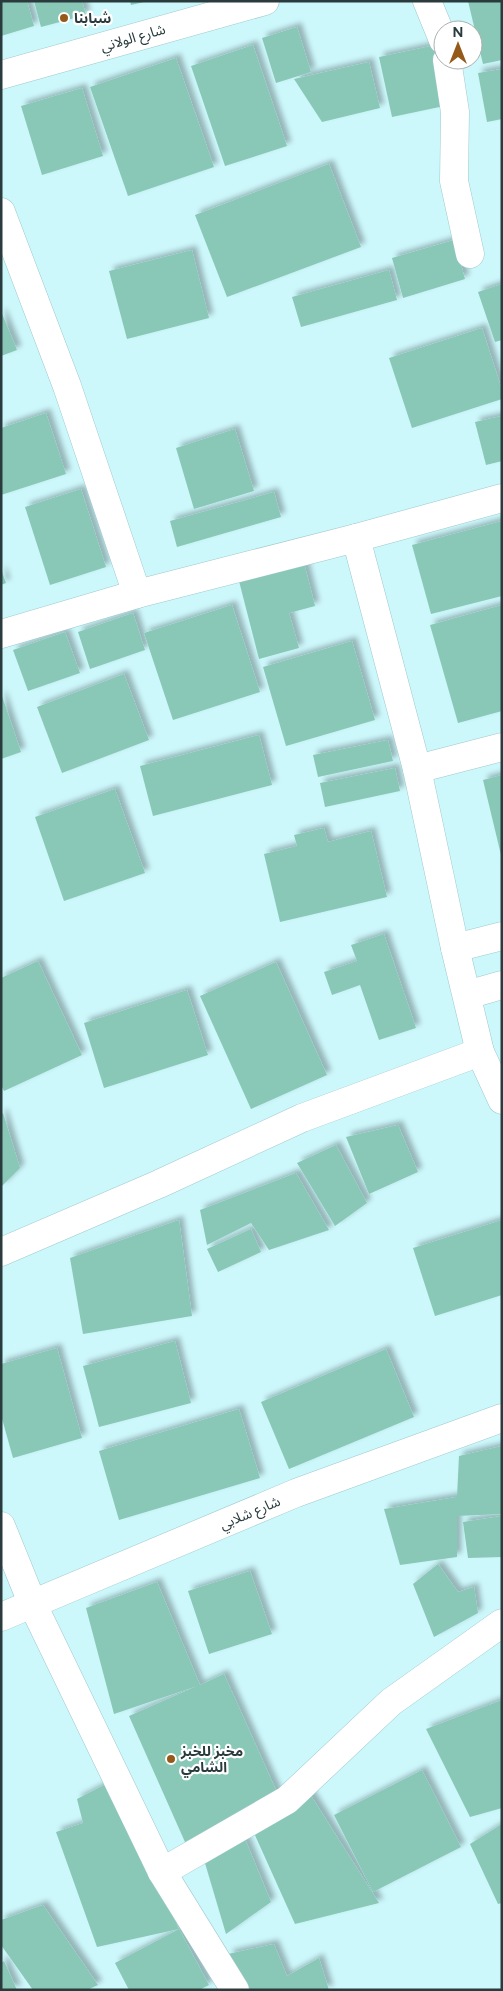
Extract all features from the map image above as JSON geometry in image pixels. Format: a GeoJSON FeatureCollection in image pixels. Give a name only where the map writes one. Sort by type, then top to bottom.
{"type":"FeatureCollection","features":[{"type":"Feature","properties":{"kind":"street","name":"شارع الولاني"},"geometry":{"type":"LineString","coordinates":[[1,75],[265,1]]}},
{"type":"Feature","properties":{"kind":"street"},"geometry":{"type":"LineString","coordinates":[[427,1],[435,20]]}},
{"type":"Feature","properties":{"kind":"street"},"geometry":{"type":"LineString","coordinates":[[449,70],[455,112],[454,181],[470,254]]}},
{"type":"Feature","properties":{"kind":"street"},"geometry":{"type":"LineString","coordinates":[[1,212],[67,386],[137,594]]}},
{"type":"Feature","properties":{"kind":"street"},"geometry":{"type":"LineString","coordinates":[[1,634],[137,594],[356,538],[502,498]]}},
{"type":"Feature","properties":{"kind":"street"},"geometry":{"type":"LineString","coordinates":[[356,538],[417,769],[455,948],[480,1052],[502,1100]]}},
{"type":"Feature","properties":{"kind":"street"},"geometry":{"type":"LineString","coordinates":[[417,769],[502,747]]}},
{"type":"Feature","properties":{"kind":"street"},"geometry":{"type":"LineString","coordinates":[[455,948],[502,936]]}},
{"type":"Feature","properties":{"kind":"street"},"geometry":{"type":"LineString","coordinates":[[467,995],[502,985]]}},
{"type":"Feature","properties":{"kind":"street"},"geometry":{"type":"LineString","coordinates":[[1,1252],[160,1184],[302,1118],[480,1052]]}},
{"type":"Feature","properties":{"kind":"street","name":"شارع شلابي"},"geometry":{"type":"LineString","coordinates":[[1,1617],[296,1493],[502,1418]]}},
{"type":"Feature","properties":{"kind":"street"},"geometry":{"type":"LineString","coordinates":[[1,1526],[33,1605],[162,1872],[235,1990]]}},
{"type":"Feature","properties":{"kind":"street"},"geometry":{"type":"LineString","coordinates":[[162,1872],[287,1800],[391,1702],[502,1623]]}},
{"type":"Feature","properties":{"kind":"building"},"geometry":{"type":"Polygon","coordinates":[[[1,1],[27,1],[34,26],[1,36],[1,1]]]}},
{"type":"Feature","properties":{"kind":"building"},"geometry":{"type":"Polygon","coordinates":[[[34,1],[82,1],[86,15],[41,27],[34,1]]]}},
{"type":"Feature","properties":{"kind":"building"},"geometry":{"type":"Polygon","coordinates":[[[130,1],[144,1],[144,2],[131,5],[130,1]]]}},
{"type":"Feature","properties":{"kind":"building"},"geometry":{"type":"Polygon","coordinates":[[[468,1],[502,1],[502,60],[483,64],[483,20],[473,20],[468,1]]]}},
{"type":"Feature","properties":{"kind":"building"},"geometry":{"type":"Polygon","coordinates":[[[297,27],[311,72],[276,83],[262,38],[297,27]]]}},
{"type":"Feature","properties":{"kind":"building"},"geometry":{"type":"Polygon","coordinates":[[[253,45],[287,146],[225,166],[191,66],[253,45]]]}},
{"type":"Feature","properties":{"kind":"building"},"geometry":{"type":"Polygon","coordinates":[[[433,46],[433,70],[441,70],[449,105],[392,117],[379,57],[433,46]]]}},
{"type":"Feature","properties":{"kind":"building"},"geometry":{"type":"Polygon","coordinates":[[[176,58],[214,167],[128,196],[90,87],[176,58]]]}},
{"type":"Feature","properties":{"kind":"building"},"geometry":{"type":"Polygon","coordinates":[[[369,62],[380,108],[322,122],[294,79],[369,62]]]}},
{"type":"Feature","properties":{"kind":"building"},"geometry":{"type":"Polygon","coordinates":[[[502,69],[502,119],[487,122],[478,73],[502,69]]]}},
{"type":"Feature","properties":{"kind":"building"},"geometry":{"type":"Polygon","coordinates":[[[82,88],[103,156],[42,175],[21,106],[82,88]]]}},
{"type":"Feature","properties":{"kind":"building"},"geometry":{"type":"Polygon","coordinates":[[[329,164],[361,247],[227,297],[195,215],[329,164]]]}},
{"type":"Feature","properties":{"kind":"building"},"geometry":{"type":"Polygon","coordinates":[[[454,240],[465,279],[403,298],[392,258],[454,240]]]}},
{"type":"Feature","properties":{"kind":"building"},"geometry":{"type":"Polygon","coordinates":[[[192,250],[209,318],[127,339],[109,271],[192,250]]]}},
{"type":"Feature","properties":{"kind":"building"},"geometry":{"type":"Polygon","coordinates":[[[389,270],[397,300],[301,327],[292,297],[389,270]]]}},
{"type":"Feature","properties":{"kind":"building"},"geometry":{"type":"Polygon","coordinates":[[[502,284],[502,340],[495,342],[478,292],[502,284]]]}},
{"type":"Feature","properties":{"kind":"building"},"geometry":{"type":"Polygon","coordinates":[[[1,311],[17,350],[1,356],[1,311]]]}},
{"type":"Feature","properties":{"kind":"building"},"geometry":{"type":"Polygon","coordinates":[[[482,328],[502,390],[502,399],[412,428],[389,358],[482,328]]]}},
{"type":"Feature","properties":{"kind":"building"},"geometry":{"type":"Polygon","coordinates":[[[46,413],[66,474],[1,495],[1,428],[46,413]]]}},
{"type":"Feature","properties":{"kind":"building"},"geometry":{"type":"Polygon","coordinates":[[[502,416],[502,461],[486,465],[475,422],[502,416]]]}},
{"type":"Feature","properties":{"kind":"building"},"geometry":{"type":"Polygon","coordinates":[[[235,429],[254,491],[194,509],[176,448],[235,429]]]}},
{"type":"Feature","properties":{"kind":"building"},"geometry":{"type":"Polygon","coordinates":[[[81,489],[106,567],[50,585],[25,507],[81,489]]]}},
{"type":"Feature","properties":{"kind":"building"},"geometry":{"type":"Polygon","coordinates":[[[274,492],[281,517],[177,547],[170,521],[274,492]]]}},
{"type":"Feature","properties":{"kind":"building"},"geometry":{"type":"Polygon","coordinates":[[[502,521],[502,596],[431,614],[412,545],[502,521]]]}},
{"type":"Feature","properties":{"kind":"building"},"geometry":{"type":"Polygon","coordinates":[[[304,563],[315,606],[289,613],[299,648],[259,659],[239,581],[304,563]]]}},
{"type":"Feature","properties":{"kind":"building"},"geometry":{"type":"Polygon","coordinates":[[[1,569],[6,583],[1,585],[1,569]]]}},
{"type":"Feature","properties":{"kind":"building"},"geometry":{"type":"Polygon","coordinates":[[[232,605],[260,692],[173,720],[144,633],[232,605]]]}},
{"type":"Feature","properties":{"kind":"building"},"geometry":{"type":"Polygon","coordinates":[[[502,605],[502,711],[458,723],[430,625],[502,605]]]}},
{"type":"Feature","properties":{"kind":"building"},"geometry":{"type":"Polygon","coordinates":[[[133,613],[145,650],[90,669],[78,632],[133,613]]]}},
{"type":"Feature","properties":{"kind":"building"},"geometry":{"type":"Polygon","coordinates":[[[65,632],[80,673],[28,691],[13,650],[65,632]]]}},
{"type":"Feature","properties":{"kind":"building"},"geometry":{"type":"Polygon","coordinates":[[[352,641],[375,720],[286,746],[263,667],[352,641]]]}},
{"type":"Feature","properties":{"kind":"building"},"geometry":{"type":"Polygon","coordinates":[[[124,674],[149,740],[62,773],[37,707],[124,674]]]}},
{"type":"Feature","properties":{"kind":"building"},"geometry":{"type":"Polygon","coordinates":[[[1,693],[21,752],[1,759],[1,693]]]}},
{"type":"Feature","properties":{"kind":"building"},"geometry":{"type":"Polygon","coordinates":[[[259,735],[272,785],[153,816],[140,766],[259,735]]]}},
{"type":"Feature","properties":{"kind":"building"},"geometry":{"type":"Polygon","coordinates":[[[388,740],[393,761],[318,777],[313,755],[388,740]]]}},
{"type":"Feature","properties":{"kind":"building"},"geometry":{"type":"Polygon","coordinates":[[[395,768],[400,791],[325,807],[320,783],[395,768]]]}},
{"type":"Feature","properties":{"kind":"building"},"geometry":{"type":"Polygon","coordinates":[[[502,775],[502,854],[501,855],[483,780],[502,775]]]}},
{"type":"Feature","properties":{"kind":"building"},"geometry":{"type":"Polygon","coordinates":[[[115,789],[145,873],[64,901],[35,817],[115,789]]]}},
{"type":"Feature","properties":{"kind":"building"},"geometry":{"type":"Polygon","coordinates":[[[324,828],[328,842],[371,831],[387,897],[280,922],[264,854],[297,846],[294,835],[324,828]]]}},
{"type":"Feature","properties":{"kind":"building"},"geometry":{"type":"Polygon","coordinates":[[[384,934],[416,1028],[379,1040],[360,985],[332,995],[324,972],[357,961],[351,945],[384,934]]]}},
{"type":"Feature","properties":{"kind":"building"},"geometry":{"type":"Polygon","coordinates":[[[38,961],[82,1055],[4,1091],[1,1085],[1,978],[38,961]]]}},
{"type":"Feature","properties":{"kind":"building"},"geometry":{"type":"Polygon","coordinates":[[[276,962],[327,1075],[251,1109],[200,996],[276,962]]]}},
{"type":"Feature","properties":{"kind":"building"},"geometry":{"type":"Polygon","coordinates":[[[187,990],[208,1055],[104,1088],[84,1023],[187,990]]]}},
{"type":"Feature","properties":{"kind":"building"},"geometry":{"type":"Polygon","coordinates":[[[3,1113],[20,1168],[1,1187],[1,1114],[3,1113]]]}},
{"type":"Feature","properties":{"kind":"building"},"geometry":{"type":"Polygon","coordinates":[[[398,1125],[418,1172],[369,1194],[346,1137],[398,1125]]]}},
{"type":"Feature","properties":{"kind":"building"},"geometry":{"type":"Polygon","coordinates":[[[336,1145],[367,1203],[335,1226],[297,1163],[336,1145]]]}},
{"type":"Feature","properties":{"kind":"building"},"geometry":{"type":"Polygon","coordinates":[[[296,1173],[329,1230],[269,1250],[251,1223],[207,1245],[200,1210],[296,1173]]]}},
{"type":"Feature","properties":{"kind":"building"},"geometry":{"type":"Polygon","coordinates":[[[179,1220],[192,1316],[83,1334],[70,1258],[179,1220]]]}},
{"type":"Feature","properties":{"kind":"building"},"geometry":{"type":"Polygon","coordinates":[[[502,1220],[502,1295],[435,1316],[413,1248],[502,1220]]]}},
{"type":"Feature","properties":{"kind":"building"},"geometry":{"type":"Polygon","coordinates":[[[251,1229],[261,1252],[218,1272],[207,1249],[251,1229]]]}},
{"type":"Feature","properties":{"kind":"building"},"geometry":{"type":"Polygon","coordinates":[[[175,1341],[191,1403],[99,1427],[83,1366],[175,1341]]]}},
{"type":"Feature","properties":{"kind":"building"},"geometry":{"type":"Polygon","coordinates":[[[57,1348],[82,1438],[13,1458],[1,1415],[1,1364],[57,1348]]]}},
{"type":"Feature","properties":{"kind":"building"},"geometry":{"type":"Polygon","coordinates":[[[386,1349],[414,1417],[289,1469],[261,1402],[386,1349]]]}},
{"type":"Feature","properties":{"kind":"building"},"geometry":{"type":"Polygon","coordinates":[[[239,1409],[260,1478],[119,1520],[99,1451],[239,1409]]]}},
{"type":"Feature","properties":{"kind":"building"},"geometry":{"type":"Polygon","coordinates":[[[502,1446],[502,1514],[457,1516],[457,1557],[400,1565],[384,1509],[457,1497],[459,1456],[502,1446]]]}},
{"type":"Feature","properties":{"kind":"building"},"geometry":{"type":"Polygon","coordinates":[[[502,1516],[502,1557],[468,1558],[463,1522],[502,1516]]]}},
{"type":"Feature","properties":{"kind":"building"},"geometry":{"type":"Polygon","coordinates":[[[438,1564],[458,1592],[474,1587],[478,1613],[434,1637],[413,1584],[438,1564]]]}},
{"type":"Feature","properties":{"kind":"building"},"geometry":{"type":"Polygon","coordinates":[[[250,1571],[272,1634],[209,1654],[188,1591],[250,1571]]]}},
{"type":"Feature","properties":{"kind":"building"},"geometry":{"type":"Polygon","coordinates":[[[157,1582],[200,1685],[224,1674],[280,1799],[185,1842],[129,1716],[197,1686],[114,1714],[86,1608],[157,1582]]]}},
{"type":"Feature","properties":{"kind":"building"},"geometry":{"type":"Polygon","coordinates":[[[502,1700],[502,1808],[470,1817],[426,1729],[502,1700]]]}},
{"type":"Feature","properties":{"kind":"building"},"geometry":{"type":"Polygon","coordinates":[[[422,1770],[461,1847],[373,1892],[334,1815],[422,1770]]]}},
{"type":"Feature","properties":{"kind":"building"},"geometry":{"type":"Polygon","coordinates":[[[106,1784],[147,1860],[179,1929],[97,1947],[56,1832],[83,1823],[77,1799],[106,1784]]]}},
{"type":"Feature","properties":{"kind":"building"},"geometry":{"type":"Polygon","coordinates":[[[308,1791],[379,1903],[295,1924],[254,1833],[308,1791]]]}},
{"type":"Feature","properties":{"kind":"building"},"geometry":{"type":"Polygon","coordinates":[[[502,1824],[502,1903],[498,1904],[470,1844],[502,1824]]]}},
{"type":"Feature","properties":{"kind":"building"},"geometry":{"type":"Polygon","coordinates":[[[245,1839],[271,1902],[226,1934],[202,1853],[245,1839]]]}},
{"type":"Feature","properties":{"kind":"building"},"geometry":{"type":"Polygon","coordinates":[[[43,1905],[98,1985],[87,1990],[33,1990],[1,1945],[1,1920],[43,1905]]]}},
{"type":"Feature","properties":{"kind":"building"},"geometry":{"type":"Polygon","coordinates":[[[179,1929],[209,1985],[199,1990],[129,1990],[115,1963],[179,1929]]]}},
{"type":"Feature","properties":{"kind":"building"},"geometry":{"type":"Polygon","coordinates":[[[274,1944],[287,1976],[319,1958],[329,1990],[248,1990],[228,1954],[274,1944]]]}},
{"type":"Feature","properties":{"kind":"building"},"geometry":{"type":"Polygon","coordinates":[[[4,1961],[17,1990],[1,1990],[1,1963],[4,1961]]]}},
{"type":"Feature","properties":{"kind":"place","name":"شبابنا"},"geometry":{"type":"Point","coordinates":[64,18]}},
{"type":"Feature","properties":{"kind":"place","name":"مخبز للخبز الشامي"},"geometry":{"type":"Point","coordinates":[171,1759]}}]}
